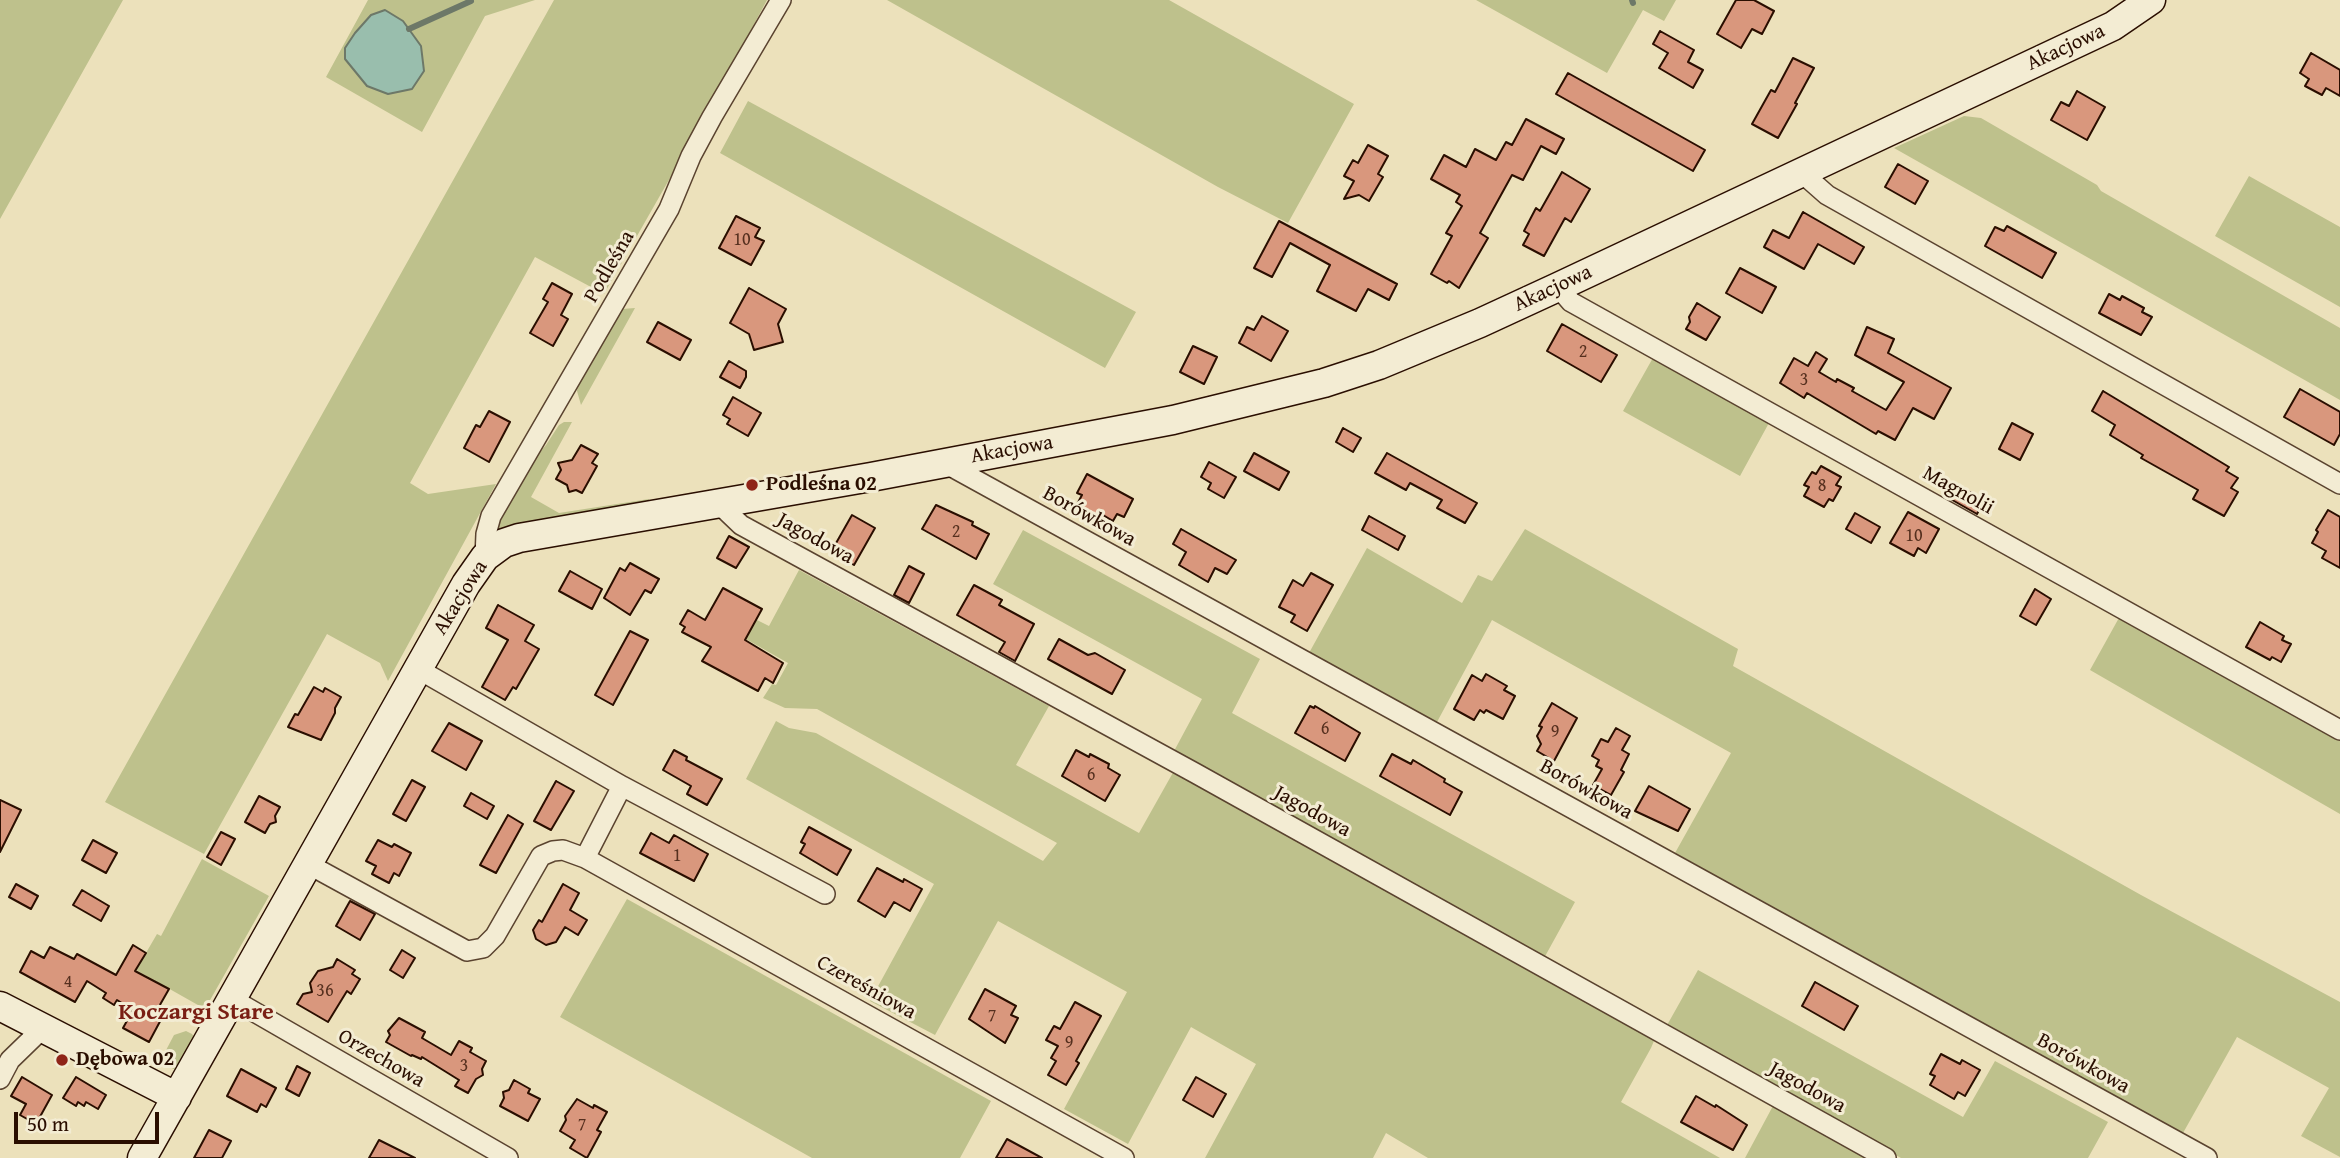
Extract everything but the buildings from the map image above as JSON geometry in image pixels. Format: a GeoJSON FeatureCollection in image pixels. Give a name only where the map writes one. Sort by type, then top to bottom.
{"type":"FeatureCollection","features":[{"type":"Feature","properties":{"kind":"street","name":"Podleśna"},"geometry":{"type":"LineString","coordinates":[[485,557],[486,534],[491,516],[669,209],[691,156],[781,0]]}},
{"type":"Feature","properties":{"kind":"street","name":"Akacjowa"},"geometry":{"type":"LineString","coordinates":[[142,1158],[466,584],[485,557],[504,543],[519,538],[1173,420],[1324,383],[1378,365],[1558,287],[2113,26],[2151,0]]}},
{"type":"Feature","properties":{"kind":"street"},"geometry":{"type":"LineString","coordinates":[[1802,173],[1827,195],[2340,484]]}},
{"type":"Feature","properties":{"kind":"street","name":"Magnolii"},"geometry":{"type":"LineString","coordinates":[[1558,287],[1571,302],[2340,730]]}},
{"type":"Feature","properties":{"kind":"street","name":"Borówkowa"},"geometry":{"type":"LineString","coordinates":[[943,462],[2207,1158]]}},
{"type":"Feature","properties":{"kind":"street","name":"Jagodowa"},"geometry":{"type":"LineString","coordinates":[[719,503],[741,525],[1195,773],[1886,1158]]}},
{"type":"Feature","properties":{"kind":"street"},"geometry":{"type":"LineString","coordinates":[[418,669],[622,786],[825,894]]}},
{"type":"Feature","properties":{"kind":"street"},"geometry":{"type":"LineString","coordinates":[[585,858],[622,786]]}},
{"type":"Feature","properties":{"kind":"street","name":"Czereśniowa"},"geometry":{"type":"LineString","coordinates":[[308,864],[467,951],[483,948],[495,936],[541,856],[563,850],[585,858],[1124,1158]]}},
{"type":"Feature","properties":{"kind":"street","name":"Orzechowa"},"geometry":{"type":"LineString","coordinates":[[232,999],[508,1158]]}},
{"type":"Feature","properties":{"kind":"street"},"geometry":{"type":"LineString","coordinates":[[0,1006],[177,1097]]}},
{"type":"Feature","properties":{"kind":"street"},"geometry":{"type":"LineString","coordinates":[[0,1079],[10,1060],[43,1028]]}},
{"type":"Feature","properties":{"kind":"green space"},"geometry":{"type":"Polygon","coordinates":[[[0,0],[123,0],[0,219],[0,0]]]}},
{"type":"Feature","properties":{"kind":"green space"},"geometry":{"type":"Polygon","coordinates":[[[368,0],[535,0],[485,16],[422,132],[326,77],[368,0]]]}},
{"type":"Feature","properties":{"kind":"green space"},"geometry":{"type":"Polygon","coordinates":[[[554,0],[767,0],[699,127],[604,294],[535,257],[410,483],[428,494],[496,484],[388,681],[380,663],[327,634],[204,854],[105,802],[554,0]]]}},
{"type":"Feature","properties":{"kind":"green space"},"geometry":{"type":"Polygon","coordinates":[[[887,0],[1169,0],[1354,104],[1288,223],[1218,187],[887,0]]]}},
{"type":"Feature","properties":{"kind":"green space"},"geometry":{"type":"Polygon","coordinates":[[[1476,0],[1676,0],[1664,21],[1643,10],[1607,73],[1476,0]]]}},
{"type":"Feature","properties":{"kind":"green space"},"geometry":{"type":"Polygon","coordinates":[[[748,101],[1136,312],[1105,368],[720,153],[748,101]]]}},
{"type":"Feature","properties":{"kind":"green space"},"geometry":{"type":"Polygon","coordinates":[[[1964,116],[1981,118],[2097,185],[2101,191],[2340,328],[2340,400],[1894,148],[1964,116]]]}},
{"type":"Feature","properties":{"kind":"green space"},"geometry":{"type":"Polygon","coordinates":[[[2249,176],[2340,227],[2340,307],[2215,236],[2249,176]]]}},
{"type":"Feature","properties":{"kind":"green space"},"geometry":{"type":"Polygon","coordinates":[[[635,308],[581,405],[577,391],[578,380],[622,309],[635,308]]]}},
{"type":"Feature","properties":{"kind":"green space"},"geometry":{"type":"Polygon","coordinates":[[[1654,356],[1770,421],[1740,476],[1623,411],[1654,356]]]}},
{"type":"Feature","properties":{"kind":"green space"},"geometry":{"type":"Polygon","coordinates":[[[564,422],[572,422],[531,497],[559,513],[649,499],[647,507],[498,532],[495,529],[497,520],[533,460],[564,422]]]}},
{"type":"Feature","properties":{"kind":"green space"},"geometry":{"type":"Polygon","coordinates":[[[1525,529],[1738,649],[1733,666],[2141,895],[2340,1002],[2340,1157],[2301,1136],[2329,1088],[2237,1037],[2183,1133],[1675,853],[1731,753],[1492,620],[1437,722],[1309,653],[1367,548],[1462,603],[1478,575],[1492,581],[1525,529]]]}},
{"type":"Feature","properties":{"kind":"green space"},"geometry":{"type":"Polygon","coordinates":[[[1023,530],[1260,659],[1232,713],[1575,902],[1543,960],[1173,753],[1202,699],[993,584],[1023,530]]]}},
{"type":"Feature","properties":{"kind":"green space"},"geometry":{"type":"Polygon","coordinates":[[[799,570],[1049,706],[1016,765],[1139,833],[1175,769],[1656,1036],[1621,1102],[1720,1158],[1428,1158],[1386,1133],[1373,1158],[1205,1158],[1256,1064],[1191,1027],[1128,1144],[1064,1109],[1127,992],[998,921],[935,1035],[870,1001],[934,884],[746,779],[776,721],[789,728],[816,733],[1043,861],[1057,843],[817,709],[785,708],[763,698],[772,684],[776,685],[788,663],[744,638],[755,619],[769,626],[799,570]]]}},
{"type":"Feature","properties":{"kind":"green space"},"geometry":{"type":"Polygon","coordinates":[[[2120,616],[2340,740],[2340,814],[2090,670],[2120,616]]]}},
{"type":"Feature","properties":{"kind":"green space"},"geometry":{"type":"Polygon","coordinates":[[[202,859],[269,896],[205,1009],[136,970],[157,934],[161,936],[202,859]]]}},
{"type":"Feature","properties":{"kind":"green space"},"geometry":{"type":"Polygon","coordinates":[[[627,899],[991,1101],[960,1158],[812,1158],[560,1017],[627,899]]]}},
{"type":"Feature","properties":{"kind":"green space"},"geometry":{"type":"Polygon","coordinates":[[[1698,970],[1963,1117],[1995,1061],[2108,1122],[2088,1158],[1901,1158],[1666,1027],[1698,970]]]}},
{"type":"Feature","properties":{"kind":"green space"},"geometry":{"type":"Polygon","coordinates":[[[186,1031],[194,1037],[180,1065],[174,1069],[167,1066],[164,1054],[174,1035],[186,1031]]]}},
{"type":"Feature","properties":{"kind":"green space"},"geometry":{"type":"Polygon","coordinates":[[[1774,1104],[1873,1158],[1745,1158],[1774,1104]]]}},
{"type":"Feature","properties":{"kind":"shaded area"},"geometry":{"type":"Polygon","coordinates":[[[385,10],[403,21],[421,46],[424,71],[412,89],[388,94],[367,86],[345,59],[345,48],[355,33],[371,15],[385,10]]]}},
{"type":"Feature","properties":{"kind":"waterway"},"geometry":{"type":"LineString","coordinates":[[409,29],[471,1]]}},
{"type":"Feature","properties":{"kind":"place","name":"Podleśna 02"},"geometry":{"type":"Point","coordinates":[752,485]}},
{"type":"Feature","properties":{"kind":"place","name":"Dębowa 02"},"geometry":{"type":"Point","coordinates":[62,1060]}},
{"type":"Feature","properties":{"kind":"district","name":"Koczargi Stare"},"geometry":{"type":"Point","coordinates":[196,1013]}}]}
